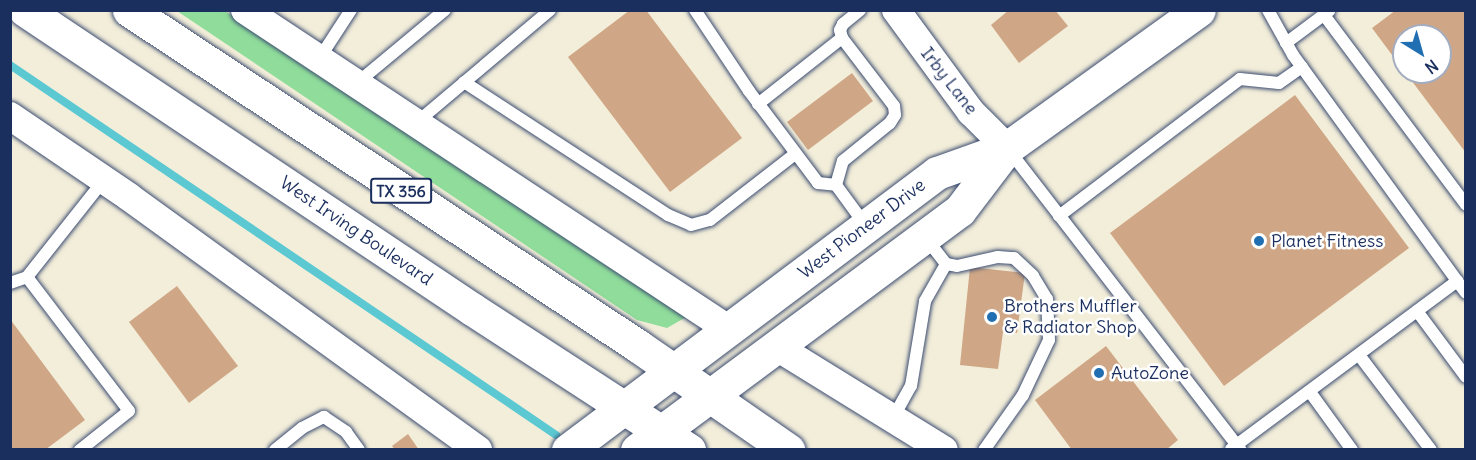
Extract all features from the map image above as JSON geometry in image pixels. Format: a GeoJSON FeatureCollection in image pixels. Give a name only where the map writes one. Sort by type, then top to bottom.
{"type":"FeatureCollection","features":[{"type":"Feature","properties":{"kind":"main road","name":"West Irving Boulevard"},"geometry":{"type":"LineString","coordinates":[[25,10],[623,408],[649,441],[689,450]]}},
{"type":"Feature","properties":{"kind":"main road","name":"TX 356"},"geometry":{"type":"LineString","coordinates":[[129,10],[673,371],[788,450]]}},
{"type":"Feature","properties":{"kind":"main road","name":"West Pioneer Drive"},"geometry":{"type":"LineString","coordinates":[[623,408],[937,173],[1007,148],[1199,10]]}},
{"type":"Feature","properties":{"kind":"main road","name":"West Pioneer Drive"},"geometry":{"type":"LineString","coordinates":[[649,441],[960,210],[1007,148]]}},
{"type":"Feature","properties":{"kind":"main road"},"geometry":{"type":"LineString","coordinates":[[568,450],[623,408]]}},
{"type":"Feature","properties":{"kind":"street"},"geometry":{"type":"LineString","coordinates":[[245,10],[728,329]]}},
{"type":"Feature","properties":{"kind":"street","name":"Irby Lane"},"geometry":{"type":"LineString","coordinates":[[896,10],[971,112],[1007,148]]}},
{"type":"Feature","properties":{"kind":"street"},"geometry":{"type":"LineString","coordinates":[[11,116],[104,180],[478,450]]}},
{"type":"Feature","properties":{"kind":"street"},"geometry":{"type":"LineString","coordinates":[[777,347],[944,450]]}},
{"type":"Feature","properties":{"kind":"lane"},"geometry":{"type":"LineString","coordinates":[[319,59],[351,10]]}},
{"type":"Feature","properties":{"kind":"lane"},"geometry":{"type":"LineString","coordinates":[[357,83],[445,10]]}},
{"type":"Feature","properties":{"kind":"lane"},"geometry":{"type":"LineString","coordinates":[[416,123],[550,10]]}},
{"type":"Feature","properties":{"kind":"lane"},"geometry":{"type":"LineString","coordinates":[[695,10],[758,104],[818,183],[836,185],[866,226]]}},
{"type":"Feature","properties":{"kind":"lane"},"geometry":{"type":"LineString","coordinates":[[836,185],[843,160],[890,123],[895,115],[894,106],[842,38],[840,30],[843,24],[860,10]]}},
{"type":"Feature","properties":{"kind":"lane"},"geometry":{"type":"LineString","coordinates":[[1268,10],[1302,67],[1466,292]]}},
{"type":"Feature","properties":{"kind":"lane"},"geometry":{"type":"LineString","coordinates":[[1286,43],[1327,13],[1466,205]]}},
{"type":"Feature","properties":{"kind":"lane"},"geometry":{"type":"LineString","coordinates":[[758,104],[842,38]]}},
{"type":"Feature","properties":{"kind":"lane"},"geometry":{"type":"LineString","coordinates":[[1059,216],[1240,79],[1280,83],[1302,67]]}},
{"type":"Feature","properties":{"kind":"lane"},"geometry":{"type":"LineString","coordinates":[[464,82],[668,215],[691,225],[710,220],[795,153]]}},
{"type":"Feature","properties":{"kind":"lane"},"geometry":{"type":"LineString","coordinates":[[1007,148],[1236,448],[1457,281]]}},
{"type":"Feature","properties":{"kind":"lane"},"geometry":{"type":"LineString","coordinates":[[10,284],[27,277],[104,180]]}},
{"type":"Feature","properties":{"kind":"lane"},"geometry":{"type":"LineString","coordinates":[[925,236],[946,264],[957,266],[998,257],[1014,258],[1033,276],[1047,299],[1049,340],[1023,395],[984,450]]}},
{"type":"Feature","properties":{"kind":"lane"},"geometry":{"type":"LineString","coordinates":[[893,418],[911,386],[925,301],[946,264]]}},
{"type":"Feature","properties":{"kind":"lane"},"geometry":{"type":"LineString","coordinates":[[27,277],[129,411],[80,450]]}},
{"type":"Feature","properties":{"kind":"lane"},"geometry":{"type":"LineString","coordinates":[[1417,311],[1466,377]]}},
{"type":"Feature","properties":{"kind":"lane"},"geometry":{"type":"LineString","coordinates":[[1359,355],[1431,450]]}},
{"type":"Feature","properties":{"kind":"lane"},"geometry":{"type":"LineString","coordinates":[[1310,392],[1352,450]]}},
{"type":"Feature","properties":{"kind":"lane"},"geometry":{"type":"LineString","coordinates":[[275,450],[302,428],[324,417],[346,432],[359,450]]}},
{"type":"Feature","properties":{"kind":"green space"},"geometry":{"type":"Polygon","coordinates":[[[177,11],[225,11],[688,316],[667,328],[637,320],[177,11]]]}},
{"type":"Feature","properties":{"kind":"building"},"geometry":{"type":"Polygon","coordinates":[[[630,10],[646,10],[742,138],[670,192],[568,57],[630,10]]]}},
{"type":"Feature","properties":{"kind":"building"},"geometry":{"type":"Polygon","coordinates":[[[1009,10],[1055,10],[1068,26],[1019,63],[991,25],[1009,10]]]}},
{"type":"Feature","properties":{"kind":"building"},"geometry":{"type":"Polygon","coordinates":[[[1396,10],[1466,10],[1466,153],[1414,84],[1452,84],[1452,24],[1392,24],[1392,55],[1372,28],[1396,10]]]}},
{"type":"Feature","properties":{"kind":"building"},"geometry":{"type":"Polygon","coordinates":[[[852,73],[873,101],[808,150],[787,122],[852,73]]]}},
{"type":"Feature","properties":{"kind":"building","name":"Planet Fitness"},"geometry":{"type":"Polygon","coordinates":[[[1295,95],[1409,248],[1224,386],[1110,233],[1295,95]]]}},
{"type":"Feature","properties":{"kind":"building","name":"Brothers Muffler & Radiator Shop"},"geometry":{"type":"Polygon","coordinates":[[[970,267],[1025,273],[1017,333],[1003,332],[998,369],[960,365],[970,267]]]}},
{"type":"Feature","properties":{"kind":"building"},"geometry":{"type":"Polygon","coordinates":[[[177,286],[238,366],[189,403],[129,322],[177,286]]]}},
{"type":"Feature","properties":{"kind":"building"},"geometry":{"type":"Polygon","coordinates":[[[10,319],[85,420],[45,450],[10,450],[10,319]]]}},
{"type":"Feature","properties":{"kind":"building","name":"AutoZone"},"geometry":{"type":"Polygon","coordinates":[[[1106,346],[1178,440],[1166,450],[1072,450],[1035,400],[1106,346]]]}},
{"type":"Feature","properties":{"kind":"building"},"geometry":{"type":"Polygon","coordinates":[[[408,434],[419,450],[395,450],[392,446],[408,434]]]}},
{"type":"Feature","properties":{"kind":"waterway"},"geometry":{"type":"LineString","coordinates":[[10,65],[556,435]]}},
{"type":"Feature","properties":{"kind":"place","name":"Planet Fitness"},"geometry":{"type":"Point","coordinates":[1259,241]}},
{"type":"Feature","properties":{"kind":"place","name":"Brothers Muffler & Radiator Shop"},"geometry":{"type":"Point","coordinates":[992,317]}},
{"type":"Feature","properties":{"kind":"place","name":"AutoZone"},"geometry":{"type":"Point","coordinates":[1099,373]}}]}
